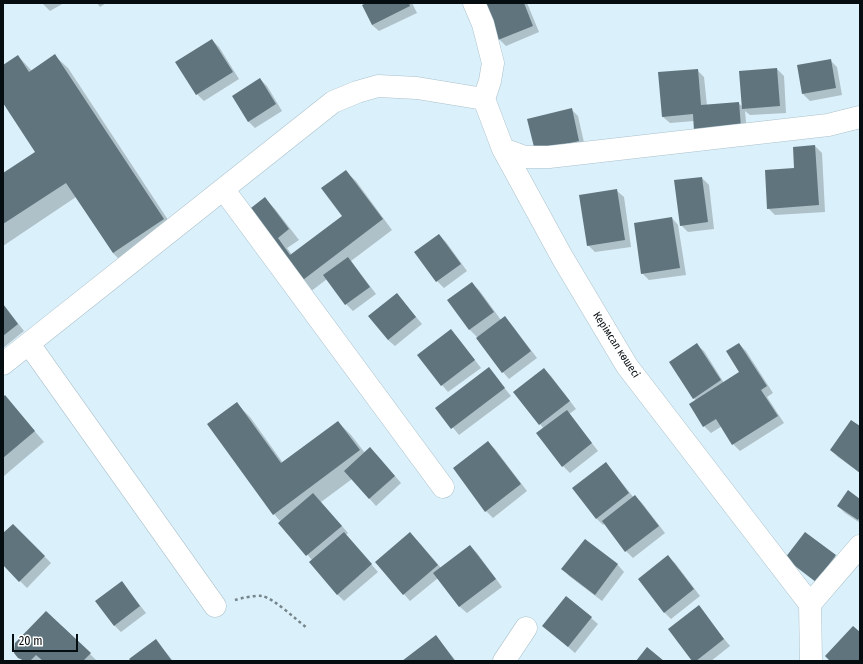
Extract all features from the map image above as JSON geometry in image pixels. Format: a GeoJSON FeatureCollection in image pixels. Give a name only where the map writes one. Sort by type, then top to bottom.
{"type":"FeatureCollection","features":[{"type":"Feature","properties":{"kind":"street"},"geometry":{"type":"LineString","coordinates":[[3,364],[333,102],[357,92],[378,86],[417,88],[484,99],[490,81],[493,63],[483,24],[474,3]]}},
{"type":"Feature","properties":{"kind":"street","name":"Керімсал көшесі"},"geometry":{"type":"LineString","coordinates":[[484,99],[503,149],[562,257],[627,366],[810,604]]}},
{"type":"Feature","properties":{"kind":"street"},"geometry":{"type":"LineString","coordinates":[[503,149],[525,157],[549,157],[828,124],[860,117]]}},
{"type":"Feature","properties":{"kind":"street"},"geometry":{"type":"LineString","coordinates":[[224,190],[443,487]]}},
{"type":"Feature","properties":{"kind":"street"},"geometry":{"type":"LineString","coordinates":[[29,344],[215,606]]}},
{"type":"Feature","properties":{"kind":"street"},"geometry":{"type":"LineString","coordinates":[[811,661],[810,604],[860,546]]}},
{"type":"Feature","properties":{"kind":"street"},"geometry":{"type":"LineString","coordinates":[[504,661],[526,628]]}},
{"type":"Feature","properties":{"kind":"path"},"geometry":{"type":"LineString","coordinates":[[215,606],[241,598],[262,596],[281,606],[306,627]]}},
{"type":"Feature","properties":{"kind":"building"},"geometry":{"type":"Polygon","coordinates":[[[366,3],[409,3],[410,6],[372,25],[362,5],[366,3]]]}},
{"type":"Feature","properties":{"kind":"building"},"geometry":{"type":"Polygon","coordinates":[[[489,3],[524,3],[533,26],[498,40],[484,5],[489,3]]]}},
{"type":"Feature","properties":{"kind":"building"},"geometry":{"type":"Polygon","coordinates":[[[212,39],[233,72],[196,95],[175,62],[212,39]]]}},
{"type":"Feature","properties":{"kind":"building"},"geometry":{"type":"Polygon","coordinates":[[[55,54],[164,219],[113,253],[66,183],[3,224],[3,173],[35,152],[3,103],[3,65],[18,55],[29,72],[55,54]]]}},
{"type":"Feature","properties":{"kind":"building"},"geometry":{"type":"Polygon","coordinates":[[[831,59],[836,88],[802,94],[797,65],[831,59]]]}},
{"type":"Feature","properties":{"kind":"building"},"geometry":{"type":"Polygon","coordinates":[[[777,68],[780,106],[742,109],[739,71],[777,68]]]}},
{"type":"Feature","properties":{"kind":"building"},"geometry":{"type":"Polygon","coordinates":[[[698,69],[701,105],[739,102],[741,127],[694,131],[693,114],[662,117],[658,72],[698,69]]]}},
{"type":"Feature","properties":{"kind":"building"},"geometry":{"type":"Polygon","coordinates":[[[260,78],[276,104],[248,122],[232,96],[260,78]]]}},
{"type":"Feature","properties":{"kind":"building"},"geometry":{"type":"Polygon","coordinates":[[[572,108],[579,141],[535,151],[527,119],[572,108]]]}},
{"type":"Feature","properties":{"kind":"building"},"geometry":{"type":"Polygon","coordinates":[[[815,145],[819,205],[767,209],[765,170],[794,168],[793,147],[815,145]]]}},
{"type":"Feature","properties":{"kind":"building"},"geometry":{"type":"Polygon","coordinates":[[[346,170],[383,219],[295,286],[242,215],[265,197],[289,229],[278,238],[290,255],[342,216],[321,188],[346,170]]]}},
{"type":"Feature","properties":{"kind":"building"},"geometry":{"type":"Polygon","coordinates":[[[702,177],[708,222],[680,226],[674,180],[702,177]]]}},
{"type":"Feature","properties":{"kind":"building"},"geometry":{"type":"Polygon","coordinates":[[[617,189],[625,240],[587,246],[579,195],[617,189]]]}},
{"type":"Feature","properties":{"kind":"building"},"geometry":{"type":"Polygon","coordinates":[[[672,217],[680,268],[641,274],[634,223],[672,217]]]}},
{"type":"Feature","properties":{"kind":"building"},"geometry":{"type":"Polygon","coordinates":[[[439,234],[461,264],[436,282],[414,252],[439,234]]]}},
{"type":"Feature","properties":{"kind":"building"},"geometry":{"type":"Polygon","coordinates":[[[348,257],[370,287],[345,305],[323,275],[348,257]]]}},
{"type":"Feature","properties":{"kind":"building"},"geometry":{"type":"Polygon","coordinates":[[[472,282],[494,312],[469,330],[447,300],[472,282]]]}},
{"type":"Feature","properties":{"kind":"building"},"geometry":{"type":"Polygon","coordinates":[[[397,293],[416,317],[388,340],[368,316],[397,293]]]}},
{"type":"Feature","properties":{"kind":"building"},"geometry":{"type":"Polygon","coordinates":[[[3,304],[18,324],[3,336],[3,304]]]}},
{"type":"Feature","properties":{"kind":"building"},"geometry":{"type":"Polygon","coordinates":[[[505,316],[531,351],[502,373],[476,338],[505,316]]]}},
{"type":"Feature","properties":{"kind":"building"},"geometry":{"type":"Polygon","coordinates":[[[451,329],[475,360],[441,386],[417,355],[451,329]]]}},
{"type":"Feature","properties":{"kind":"building"},"geometry":{"type":"Polygon","coordinates":[[[697,343],[721,380],[693,399],[669,362],[697,343]]]}},
{"type":"Feature","properties":{"kind":"building"},"geometry":{"type":"Polygon","coordinates":[[[739,343],[767,386],[761,390],[778,416],[732,445],[716,419],[703,427],[689,404],[739,372],[726,351],[739,343]]]}},
{"type":"Feature","properties":{"kind":"building"},"geometry":{"type":"Polygon","coordinates":[[[489,367],[505,388],[451,429],[435,408],[489,367]]]}},
{"type":"Feature","properties":{"kind":"building"},"geometry":{"type":"Polygon","coordinates":[[[544,368],[570,401],[539,425],[513,392],[544,368]]]}},
{"type":"Feature","properties":{"kind":"building"},"geometry":{"type":"Polygon","coordinates":[[[5,395],[35,431],[3,458],[3,397],[5,395]]]}},
{"type":"Feature","properties":{"kind":"building"},"geometry":{"type":"Polygon","coordinates":[[[237,402],[281,463],[338,421],[360,450],[273,515],[207,424],[237,402]]]}},
{"type":"Feature","properties":{"kind":"building"},"geometry":{"type":"Polygon","coordinates":[[[567,410],[592,443],[562,467],[536,433],[567,410]]]}},
{"type":"Feature","properties":{"kind":"building"},"geometry":{"type":"Polygon","coordinates":[[[851,420],[860,426],[860,473],[830,450],[851,420]]]}},
{"type":"Feature","properties":{"kind":"building"},"geometry":{"type":"Polygon","coordinates":[[[488,441],[521,484],[485,512],[453,468],[488,441]]]}},
{"type":"Feature","properties":{"kind":"building"},"geometry":{"type":"Polygon","coordinates":[[[370,447],[395,476],[369,499],[344,471],[370,447]]]}},
{"type":"Feature","properties":{"kind":"building"},"geometry":{"type":"Polygon","coordinates":[[[606,462],[629,493],[596,519],[572,488],[606,462]]]}},
{"type":"Feature","properties":{"kind":"building"},"geometry":{"type":"Polygon","coordinates":[[[848,490],[860,499],[860,517],[858,520],[837,506],[848,490]]]}},
{"type":"Feature","properties":{"kind":"building"},"geometry":{"type":"Polygon","coordinates":[[[313,493],[342,526],[306,556],[278,523],[313,493]]]}},
{"type":"Feature","properties":{"kind":"building"},"geometry":{"type":"Polygon","coordinates":[[[635,495],[659,526],[625,552],[602,521],[635,495]]]}},
{"type":"Feature","properties":{"kind":"building"},"geometry":{"type":"Polygon","coordinates":[[[13,524],[45,556],[19,582],[3,565],[3,533],[13,524]]]}},
{"type":"Feature","properties":{"kind":"building"},"geometry":{"type":"Polygon","coordinates":[[[344,532],[372,564],[337,595],[309,562],[344,532]]]}},
{"type":"Feature","properties":{"kind":"building"},"geometry":{"type":"Polygon","coordinates":[[[410,532],[438,565],[403,595],[375,562],[410,532]]]}},
{"type":"Feature","properties":{"kind":"building"},"geometry":{"type":"Polygon","coordinates":[[[805,532],[836,555],[816,582],[785,558],[805,532]]]}},
{"type":"Feature","properties":{"kind":"building"},"geometry":{"type":"Polygon","coordinates":[[[585,539],[618,564],[595,595],[561,569],[585,539]]]}},
{"type":"Feature","properties":{"kind":"building"},"geometry":{"type":"Polygon","coordinates":[[[470,545],[496,579],[459,607],[433,573],[470,545]]]}},
{"type":"Feature","properties":{"kind":"building"},"geometry":{"type":"Polygon","coordinates":[[[668,555],[694,589],[664,613],[638,579],[668,555]]]}},
{"type":"Feature","properties":{"kind":"building"},"geometry":{"type":"Polygon","coordinates":[[[122,581],[140,606],[114,626],[95,601],[122,581]]]}},
{"type":"Feature","properties":{"kind":"building"},"geometry":{"type":"Polygon","coordinates":[[[566,596],[592,617],[568,647],[542,626],[566,596]]]}},
{"type":"Feature","properties":{"kind":"building"},"geometry":{"type":"Polygon","coordinates":[[[699,605],[724,639],[696,661],[692,661],[668,629],[699,605]]]}},
{"type":"Feature","properties":{"kind":"building"},"geometry":{"type":"Polygon","coordinates":[[[46,611],[91,653],[83,661],[43,661],[36,655],[31,660],[25,661],[18,658],[14,653],[15,643],[46,611]]]}},
{"type":"Feature","properties":{"kind":"building"},"geometry":{"type":"Polygon","coordinates":[[[853,626],[860,632],[860,661],[830,661],[825,656],[853,626]]]}},
{"type":"Feature","properties":{"kind":"building"},"geometry":{"type":"Polygon","coordinates":[[[436,635],[455,661],[402,661],[436,635]]]}},
{"type":"Feature","properties":{"kind":"building"},"geometry":{"type":"Polygon","coordinates":[[[156,639],[172,661],[131,661],[129,659],[156,639]]]}},
{"type":"Feature","properties":{"kind":"building"},"geometry":{"type":"Polygon","coordinates":[[[647,647],[664,661],[636,661],[647,647]]]}}]}
